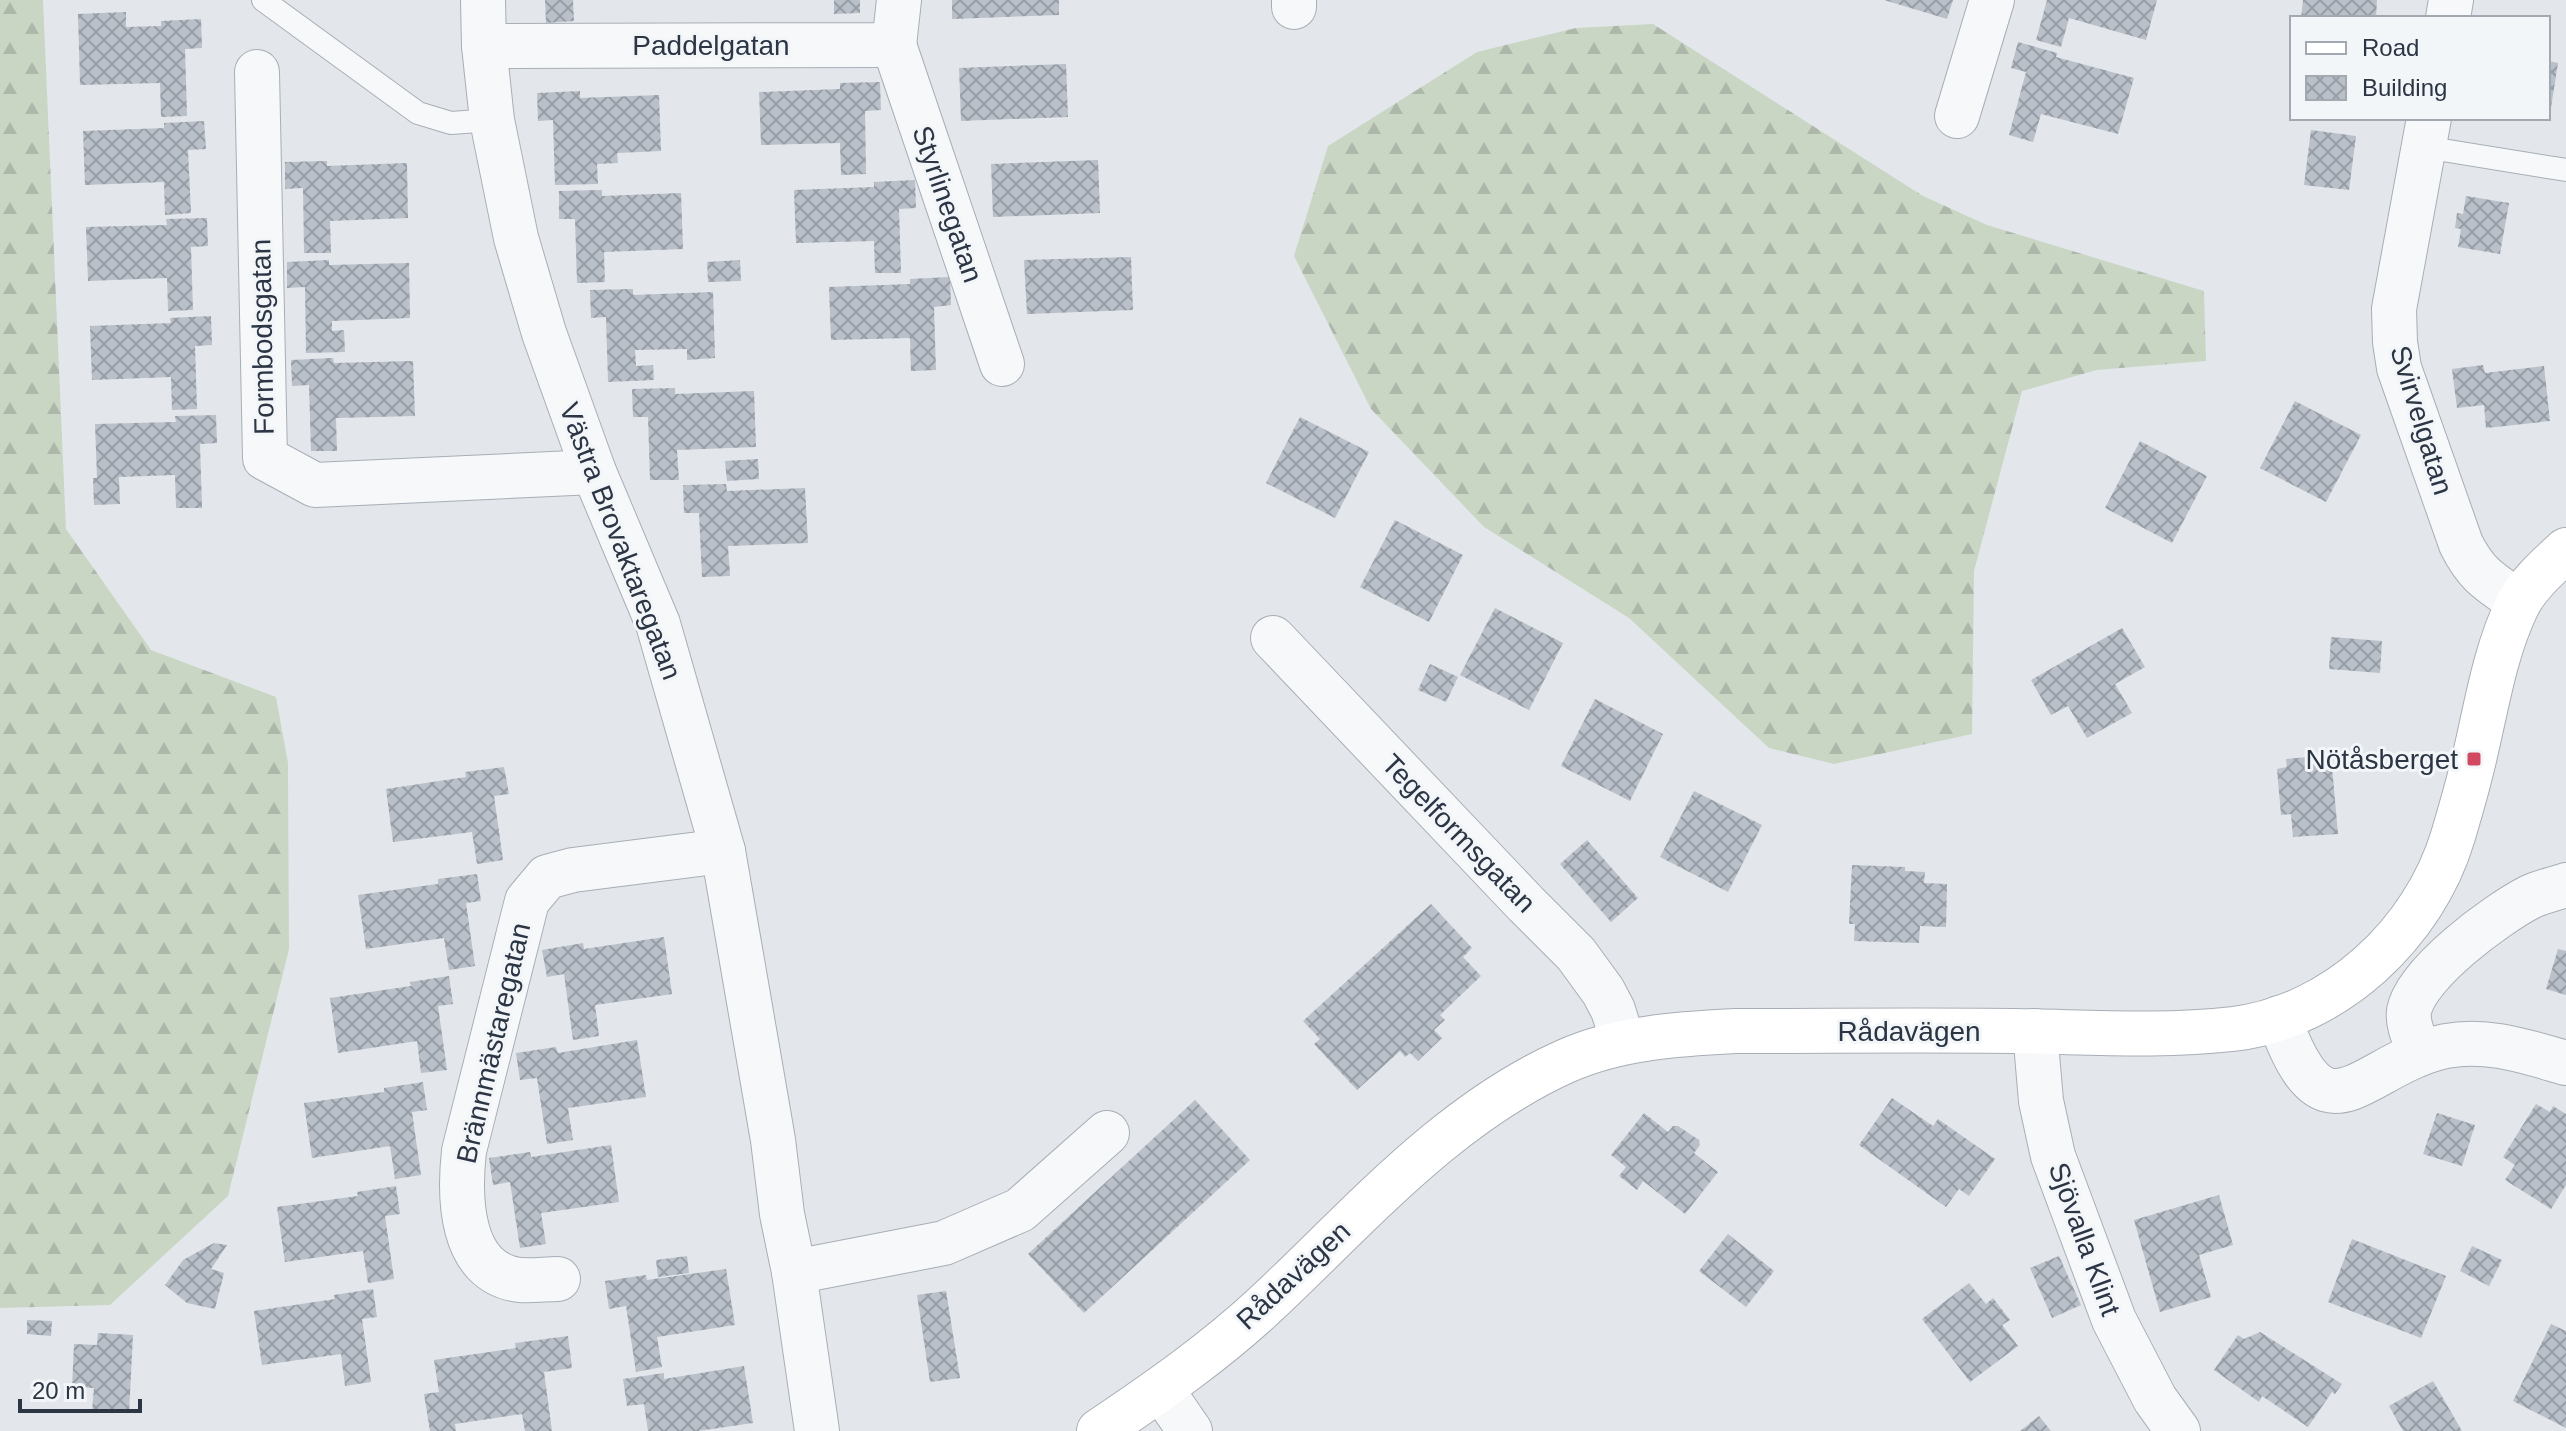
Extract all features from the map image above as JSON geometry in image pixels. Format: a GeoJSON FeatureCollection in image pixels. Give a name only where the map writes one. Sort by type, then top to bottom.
{"type":"FeatureCollection","features":[{"type":"Feature","properties":{"kind":"street","name":"Västra Brovaktaregatan"},"geometry":{"type":"LineString","coordinates":[[483,0],[484,46],[492,120],[516,238],[544,333],[594,472],[658,624],[723,851],[773,1140],[817,1431]]}},
{"type":"Feature","properties":{"kind":"street"},"geometry":{"type":"LineString","coordinates":[[894,45],[899,0]]}},
{"type":"Feature","properties":{"kind":"street"},"geometry":{"type":"LineString","coordinates":[[1957,116],[1992,0]]}},
{"type":"Feature","properties":{"kind":"street","name":"Paddelgatan"},"geometry":{"type":"LineString","coordinates":[[484,46],[894,45]]}},
{"type":"Feature","properties":{"kind":"street","name":"Styrlinegatan"},"geometry":{"type":"LineString","coordinates":[[894,45],[1002,364]]}},
{"type":"Feature","properties":{"kind":"street","name":"Formbodsgatan"},"geometry":{"type":"LineString","coordinates":[[257,72],[265,458],[315,485],[594,472]]}},
{"type":"Feature","properties":{"kind":"street","name":"Svirvelgatan"},"geometry":{"type":"LineString","coordinates":[[2426,133],[2394,309],[2399,368],[2466,555],[2480,575],[2519,602]]}},
{"type":"Feature","properties":{"kind":"street","name":"Rådavägen"},"geometry":{"type":"LineString","coordinates":[[1099,1431],[1161,1389],[1265,1306],[1354,1218],[1456,1126],[1507,1090],[1568,1059],[1623,1042],[1737,1031],[2161,1033],[2235,1029],[2279,1018],[2328,995],[2359,975],[2385,952],[2412,920],[2429,890],[2451,841],[2495,671],[2519,602],[2542,572],[2566,550]]}},
{"type":"Feature","properties":{"kind":"street","name":"Tegelformsgatan"},"geometry":{"type":"LineString","coordinates":[[1273,638],[1576,954],[1603,991],[1623,1042]]}},
{"type":"Feature","properties":{"kind":"street","name":"Brännmästaregatan"},"geometry":{"type":"LineString","coordinates":[[558,1279],[519,1280],[493,1270],[471,1244],[460,1183],[464,1151],[527,901],[547,877],[560,873],[723,851]]}},
{"type":"Feature","properties":{"kind":"street"},"geometry":{"type":"LineString","coordinates":[[2420,1053],[2409,1019],[2413,999],[2423,984],[2456,950],[2498,916],[2533,896],[2566,885]]}},
{"type":"Feature","properties":{"kind":"street"},"geometry":{"type":"LineString","coordinates":[[2279,1018],[2295,1060],[2304,1075],[2318,1088],[2335,1090],[2360,1087],[2420,1053],[2473,1043],[2503,1045],[2566,1063]]}},
{"type":"Feature","properties":{"kind":"street","name":"Sjövalla Klint"},"geometry":{"type":"LineString","coordinates":[[2035,1031],[2041,1101],[2053,1156],[2114,1320],[2155,1399],[2178,1431]]}},
{"type":"Feature","properties":{"kind":"street"},"geometry":{"type":"LineString","coordinates":[[794,1272],[944,1243],[1020,1210],[1107,1133]]}},
{"type":"Feature","properties":{"kind":"street"},"geometry":{"type":"LineString","coordinates":[[1161,1389],[1190,1431]]}},
{"type":"Feature","properties":{"kind":"lane"},"geometry":{"type":"LineString","coordinates":[[263,0],[418,113],[451,123],[492,120]]}},
{"type":"Feature","properties":{"kind":"lane"},"geometry":{"type":"LineString","coordinates":[[2426,133],[2566,170]]}},
{"type":"Feature","properties":{"kind":"green space"},"geometry":{"type":"Polygon","coordinates":[[[0,0],[43,0],[66,529],[151,650],[276,697],[288,763],[289,949],[228,1196],[110,1305],[0,1308],[0,0]]]}},
{"type":"Feature","properties":{"kind":"green space"},"geometry":{"type":"Polygon","coordinates":[[[1653,24],[1923,196],[1987,225],[2204,291],[2206,361],[2097,370],[2022,391],[1974,571],[1972,734],[1834,764],[1769,748],[1629,618],[1484,527],[1371,409],[1294,256],[1328,146],[1477,52],[1576,28],[1653,24]]]}},
{"type":"Feature","properties":{"kind":"building"},"geometry":{"type":"Polygon","coordinates":[[[545,0],[573,0],[574,21],[546,23],[545,0]]]}},
{"type":"Feature","properties":{"kind":"building"},"geometry":{"type":"Polygon","coordinates":[[[834,0],[860,0],[860,13],[834,14],[834,0]]]}},
{"type":"Feature","properties":{"kind":"building"},"geometry":{"type":"Polygon","coordinates":[[[952,0],[1059,0],[1059,15],[952,19],[952,0]]]}},
{"type":"Feature","properties":{"kind":"building"},"geometry":{"type":"Polygon","coordinates":[[[1884,0],[1953,0],[1947,19],[1884,0]]]}},
{"type":"Feature","properties":{"kind":"building"},"geometry":{"type":"Polygon","coordinates":[[[2047,0],[2157,0],[2146,40],[2069,18],[2061,47],[2036,40],[2047,0]]]}},
{"type":"Feature","properties":{"kind":"building"},"geometry":{"type":"Polygon","coordinates":[[[2303,0],[2377,0],[2376,16],[2301,16],[2303,0]]]}},
{"type":"Feature","properties":{"kind":"building"},"geometry":{"type":"Polygon","coordinates":[[[126,12],[126,27],[161,26],[161,21],[201,19],[202,48],[185,49],[187,116],[161,117],[160,83],[80,85],[78,14],[126,12]]]}},
{"type":"Feature","properties":{"kind":"building"},"geometry":{"type":"Polygon","coordinates":[[[2018,42],[2057,53],[2056,57],[2134,78],[2118,134],[2041,114],[2033,142],[2009,135],[2026,72],[2011,68],[2018,42]]]}},
{"type":"Feature","properties":{"kind":"building"},"geometry":{"type":"Polygon","coordinates":[[[2550,61],[2558,63],[2550,114],[2550,61]]]}},
{"type":"Feature","properties":{"kind":"building"},"geometry":{"type":"Polygon","coordinates":[[[1066,64],[1068,117],[961,121],[959,68],[1066,64]]]}},
{"type":"Feature","properties":{"kind":"building"},"geometry":{"type":"Polygon","coordinates":[[[880,82],[881,110],[865,111],[866,174],[841,175],[840,143],[761,145],[759,92],[840,89],[840,83],[880,82]]]}},
{"type":"Feature","properties":{"kind":"building"},"geometry":{"type":"Polygon","coordinates":[[[580,91],[580,98],[659,95],[661,151],[617,153],[618,163],[597,164],[598,184],[555,185],[553,120],[538,121],[537,93],[580,91]]]}},
{"type":"Feature","properties":{"kind":"building"},"geometry":{"type":"Polygon","coordinates":[[[204,121],[206,149],[188,150],[191,213],[165,215],[164,182],[85,185],[83,131],[164,128],[164,123],[204,121]]]}},
{"type":"Feature","properties":{"kind":"building"},"geometry":{"type":"Polygon","coordinates":[[[2311,130],[2356,136],[2349,190],[2304,185],[2311,130]]]}},
{"type":"Feature","properties":{"kind":"building"},"geometry":{"type":"Polygon","coordinates":[[[1098,160],[1100,213],[993,217],[991,164],[1098,160]]]}},
{"type":"Feature","properties":{"kind":"building"},"geometry":{"type":"Polygon","coordinates":[[[327,161],[327,166],[407,163],[408,218],[330,221],[331,253],[304,253],[303,188],[285,189],[285,162],[327,161]]]}},
{"type":"Feature","properties":{"kind":"building"},"geometry":{"type":"Polygon","coordinates":[[[915,180],[916,208],[899,209],[901,273],[875,273],[874,241],[796,243],[794,190],[874,187],[874,182],[915,180]]]}},
{"type":"Feature","properties":{"kind":"building"},"geometry":{"type":"Polygon","coordinates":[[[602,190],[602,196],[681,193],[683,249],[604,252],[605,282],[577,283],[575,219],[559,219],[559,191],[602,190]]]}},
{"type":"Feature","properties":{"kind":"building"},"geometry":{"type":"Polygon","coordinates":[[[2466,196],[2509,203],[2500,254],[2458,247],[2461,229],[2455,228],[2457,213],[2463,214],[2466,196]]]}},
{"type":"Feature","properties":{"kind":"building"},"geometry":{"type":"Polygon","coordinates":[[[207,218],[208,246],[191,247],[193,310],[168,311],[167,278],[88,281],[86,227],[167,225],[166,219],[207,218]]]}},
{"type":"Feature","properties":{"kind":"building"},"geometry":{"type":"Polygon","coordinates":[[[1131,257],[1133,310],[1027,314],[1024,260],[1131,257]]]}},
{"type":"Feature","properties":{"kind":"building"},"geometry":{"type":"Polygon","coordinates":[[[329,260],[329,265],[409,263],[410,318],[332,321],[332,331],[344,330],[345,352],[306,353],[305,287],[287,288],[287,262],[329,260]]]}},
{"type":"Feature","properties":{"kind":"building"},"geometry":{"type":"Polygon","coordinates":[[[740,260],[741,281],[708,282],[707,262],[740,260]]]}},
{"type":"Feature","properties":{"kind":"building"},"geometry":{"type":"Polygon","coordinates":[[[950,277],[951,305],[934,307],[936,370],[911,371],[910,338],[831,340],[829,287],[910,284],[910,279],[950,277]]]}},
{"type":"Feature","properties":{"kind":"building"},"geometry":{"type":"Polygon","coordinates":[[[633,289],[633,295],[713,292],[715,358],[687,360],[687,349],[635,350],[636,366],[653,365],[654,380],[608,382],[606,317],[591,318],[590,290],[633,289]]]}},
{"type":"Feature","properties":{"kind":"building"},"geometry":{"type":"Polygon","coordinates":[[[211,316],[212,345],[195,346],[197,409],[172,410],[171,377],[92,380],[90,326],[171,323],[170,318],[211,316]]]}},
{"type":"Feature","properties":{"kind":"building"},"geometry":{"type":"Polygon","coordinates":[[[333,358],[334,363],[413,361],[415,416],[336,418],[337,451],[311,451],[309,385],[292,386],[291,360],[333,358]]]}},
{"type":"Feature","properties":{"kind":"building"},"geometry":{"type":"Polygon","coordinates":[[[2483,365],[2485,373],[2544,366],[2550,421],[2486,428],[2484,405],[2457,408],[2452,369],[2483,365]]]}},
{"type":"Feature","properties":{"kind":"building"},"geometry":{"type":"Polygon","coordinates":[[[675,388],[675,394],[754,391],[756,447],[677,450],[679,480],[650,480],[648,417],[633,417],[632,389],[675,388]]]}},
{"type":"Feature","properties":{"kind":"building"},"geometry":{"type":"Polygon","coordinates":[[[2295,401],[2361,435],[2326,502],[2260,468],[2295,401]]]}},
{"type":"Feature","properties":{"kind":"building"},"geometry":{"type":"Polygon","coordinates":[[[216,415],[217,443],[200,444],[202,508],[176,508],[175,475],[119,477],[120,504],[94,505],[93,478],[97,478],[95,424],[176,422],[175,416],[216,415]]]}},
{"type":"Feature","properties":{"kind":"building"},"geometry":{"type":"Polygon","coordinates":[[[1300,417],[1369,452],[1335,518],[1266,483],[1300,417]]]}},
{"type":"Feature","properties":{"kind":"building"},"geometry":{"type":"Polygon","coordinates":[[[2140,441],[2207,476],[2172,543],[2105,508],[2140,441]]]}},
{"type":"Feature","properties":{"kind":"building"},"geometry":{"type":"Polygon","coordinates":[[[758,459],[759,479],[727,481],[725,461],[758,459]]]}},
{"type":"Feature","properties":{"kind":"building"},"geometry":{"type":"Polygon","coordinates":[[[726,484],[727,491],[805,488],[808,543],[728,546],[730,576],[702,577],[699,513],[684,513],[683,485],[726,484]]]}},
{"type":"Feature","properties":{"kind":"building"},"geometry":{"type":"Polygon","coordinates":[[[1395,520],[1463,555],[1429,622],[1360,587],[1395,520]]]}},
{"type":"Feature","properties":{"kind":"building"},"geometry":{"type":"Polygon","coordinates":[[[1495,608],[1563,643],[1529,710],[1460,675],[1495,608]]]}},
{"type":"Feature","properties":{"kind":"building"},"geometry":{"type":"Polygon","coordinates":[[[2122,628],[2145,667],[2115,684],[2132,713],[2087,738],[2068,706],[2051,715],[2031,680],[2122,628]]]}},
{"type":"Feature","properties":{"kind":"building"},"geometry":{"type":"Polygon","coordinates":[[[2331,637],[2382,641],[2380,673],[2329,669],[2331,637]]]}},
{"type":"Feature","properties":{"kind":"building"},"geometry":{"type":"Polygon","coordinates":[[[1430,664],[1458,677],[1446,702],[1418,690],[1430,664]]]}},
{"type":"Feature","properties":{"kind":"building"},"geometry":{"type":"Polygon","coordinates":[[[1595,699],[1663,734],[1630,801],[1561,766],[1595,699]]]}},
{"type":"Feature","properties":{"kind":"building"},"geometry":{"type":"Polygon","coordinates":[[[2331,755],[2338,834],[2293,837],[2291,814],[2281,815],[2277,769],[2287,767],[2286,759],[2331,755]]]}},
{"type":"Feature","properties":{"kind":"building"},"geometry":{"type":"Polygon","coordinates":[[[504,767],[509,794],[494,796],[503,860],[477,864],[472,832],[393,842],[386,789],[466,777],[465,772],[504,767]]]}},
{"type":"Feature","properties":{"kind":"building"},"geometry":{"type":"Polygon","coordinates":[[[1694,791],[1762,825],[1728,892],[1660,857],[1694,791]]]}},
{"type":"Feature","properties":{"kind":"building"},"geometry":{"type":"Polygon","coordinates":[[[1587,840],[1638,898],[1611,922],[1560,864],[1587,840]]]}},
{"type":"Feature","properties":{"kind":"building"},"geometry":{"type":"Polygon","coordinates":[[[1852,865],[1905,867],[1905,871],[1925,872],[1924,883],[1947,884],[1946,927],[1920,926],[1919,943],[1854,941],[1855,924],[1849,924],[1852,865]]]}},
{"type":"Feature","properties":{"kind":"building"},"geometry":{"type":"Polygon","coordinates":[[[477,874],[481,901],[466,903],[475,966],[449,970],[444,938],[366,949],[358,895],[438,884],[438,879],[477,874]]]}},
{"type":"Feature","properties":{"kind":"building"},"geometry":{"type":"Polygon","coordinates":[[[1431,904],[1472,948],[1463,957],[1481,976],[1440,1015],[1445,1020],[1434,1030],[1442,1038],[1418,1061],[1410,1053],[1405,1057],[1400,1051],[1357,1090],[1314,1044],[1320,1039],[1303,1021],[1431,904]]]}},
{"type":"Feature","properties":{"kind":"building"},"geometry":{"type":"Polygon","coordinates":[[[664,937],[672,994],[595,1005],[599,1036],[573,1040],[564,974],[547,977],[542,950],[583,943],[584,949],[664,937]]]}},
{"type":"Feature","properties":{"kind":"building"},"geometry":{"type":"Polygon","coordinates":[[[2558,949],[2566,951],[2566,995],[2546,989],[2558,949]]]}},
{"type":"Feature","properties":{"kind":"building"},"geometry":{"type":"Polygon","coordinates":[[[449,976],[453,1004],[438,1006],[447,1070],[421,1073],[417,1041],[338,1053],[330,998],[411,986],[410,982],[449,976]]]}},
{"type":"Feature","properties":{"kind":"building"},"geometry":{"type":"Polygon","coordinates":[[[637,1040],[646,1097],[568,1108],[573,1140],[547,1144],[537,1078],[520,1080],[516,1053],[556,1047],[558,1053],[637,1040]]]}},
{"type":"Feature","properties":{"kind":"building"},"geometry":{"type":"Polygon","coordinates":[[[423,1082],[427,1110],[412,1112],[421,1175],[395,1179],[390,1146],[312,1158],[304,1103],[384,1092],[384,1088],[423,1082]]]}},
{"type":"Feature","properties":{"kind":"building"},"geometry":{"type":"Polygon","coordinates":[[[1892,1098],[1933,1126],[1938,1119],[1995,1159],[1969,1196],[1959,1189],[1946,1207],[1859,1145],[1892,1098]]]}},
{"type":"Feature","properties":{"kind":"building"},"geometry":{"type":"Polygon","coordinates":[[[1195,1100],[1250,1160],[1084,1313],[1028,1254],[1195,1100]]]}},
{"type":"Feature","properties":{"kind":"building"},"geometry":{"type":"Polygon","coordinates":[[[2536,1104],[2550,1112],[2553,1106],[2566,1114],[2566,1185],[2551,1209],[2505,1180],[2515,1165],[2503,1157],[2536,1104]]]}},
{"type":"Feature","properties":{"kind":"building"},"geometry":{"type":"Polygon","coordinates":[[[1644,1113],[1668,1132],[1673,1126],[1678,1126],[1699,1140],[1700,1145],[1694,1153],[1718,1172],[1685,1214],[1643,1181],[1637,1190],[1619,1176],[1626,1167],[1611,1155],[1644,1113]]]}},
{"type":"Feature","properties":{"kind":"building"},"geometry":{"type":"Polygon","coordinates":[[[2437,1113],[2475,1125],[2462,1166],[2423,1154],[2437,1113]]]}},
{"type":"Feature","properties":{"kind":"building"},"geometry":{"type":"Polygon","coordinates":[[[611,1145],[619,1202],[541,1213],[546,1244],[520,1248],[510,1182],[493,1185],[489,1158],[530,1152],[531,1157],[611,1145]]]}},
{"type":"Feature","properties":{"kind":"building"},"geometry":{"type":"Polygon","coordinates":[[[396,1186],[400,1214],[385,1216],[394,1279],[368,1283],[363,1251],[285,1262],[277,1207],[358,1196],[357,1192],[396,1186]]]}},
{"type":"Feature","properties":{"kind":"building"},"geometry":{"type":"Polygon","coordinates":[[[2219,1195],[2233,1245],[2199,1255],[2211,1297],[2160,1312],[2134,1220],[2219,1195]]]}},
{"type":"Feature","properties":{"kind":"building"},"geometry":{"type":"Polygon","coordinates":[[[1728,1234],[1774,1271],[1746,1307],[1699,1271],[1728,1234]]]}},
{"type":"Feature","properties":{"kind":"building"},"geometry":{"type":"Polygon","coordinates":[[[2352,1239],[2446,1276],[2421,1338],[2328,1302],[2352,1239]]]}},
{"type":"Feature","properties":{"kind":"building"},"geometry":{"type":"Polygon","coordinates":[[[214,1243],[227,1245],[211,1269],[224,1273],[215,1309],[187,1303],[165,1285],[183,1260],[214,1243]]]}},
{"type":"Feature","properties":{"kind":"building"},"geometry":{"type":"Polygon","coordinates":[[[2472,1246],[2502,1260],[2489,1286],[2460,1271],[2472,1246]]]}},
{"type":"Feature","properties":{"kind":"building"},"geometry":{"type":"Polygon","coordinates":[[[687,1256],[689,1273],[658,1277],[656,1260],[687,1256]]]}},
{"type":"Feature","properties":{"kind":"building"},"geometry":{"type":"Polygon","coordinates":[[[2059,1256],[2081,1305],[2052,1318],[2030,1268],[2059,1256]]]}},
{"type":"Feature","properties":{"kind":"building"},"geometry":{"type":"Polygon","coordinates":[[[726,1269],[735,1325],[657,1337],[662,1367],[636,1372],[626,1306],[609,1309],[605,1281],[646,1275],[647,1280],[726,1269]]]}},
{"type":"Feature","properties":{"kind":"building"},"geometry":{"type":"Polygon","coordinates":[[[1969,1283],[1986,1304],[1993,1298],[2010,1320],[2002,1325],[2018,1346],[1970,1382],[1922,1319],[1969,1283]]]}},
{"type":"Feature","properties":{"kind":"building"},"geometry":{"type":"Polygon","coordinates":[[[373,1289],[377,1317],[362,1319],[371,1382],[345,1386],[341,1354],[262,1365],[254,1311],[335,1299],[334,1295],[373,1289]]]}},
{"type":"Feature","properties":{"kind":"building"},"geometry":{"type":"Polygon","coordinates":[[[946,1291],[960,1378],[930,1382],[917,1295],[946,1291]]]}},
{"type":"Feature","properties":{"kind":"building"},"geometry":{"type":"Polygon","coordinates":[[[27,1320],[52,1321],[51,1336],[27,1334],[27,1320]]]}},
{"type":"Feature","properties":{"kind":"building"},"geometry":{"type":"Polygon","coordinates":[[[2551,1324],[2566,1331],[2566,1428],[2513,1401],[2551,1324]]]}},
{"type":"Feature","properties":{"kind":"building"},"geometry":{"type":"Polygon","coordinates":[[[2260,1332],[2342,1384],[2335,1394],[2332,1392],[2308,1427],[2262,1396],[2259,1402],[2214,1370],[2238,1335],[2244,1339],[2260,1332]]]}},
{"type":"Feature","properties":{"kind":"building"},"geometry":{"type":"Polygon","coordinates":[[[98,1333],[133,1335],[129,1413],[92,1411],[94,1388],[72,1387],[74,1344],[97,1345],[98,1333]]]}},
{"type":"Feature","properties":{"kind":"building"},"geometry":{"type":"Polygon","coordinates":[[[568,1336],[572,1368],[544,1372],[552,1431],[525,1431],[522,1414],[455,1424],[456,1431],[430,1431],[424,1394],[439,1392],[434,1360],[516,1348],[515,1343],[568,1336]]]}},
{"type":"Feature","properties":{"kind":"building"},"geometry":{"type":"Polygon","coordinates":[[[744,1366],[753,1423],[698,1431],[648,1431],[644,1404],[627,1406],[623,1379],[664,1373],[664,1379],[744,1366]]]}},
{"type":"Feature","properties":{"kind":"building"},"geometry":{"type":"Polygon","coordinates":[[[2433,1381],[2462,1431],[2403,1431],[2389,1406],[2433,1381]]]}},
{"type":"Feature","properties":{"kind":"building"},"geometry":{"type":"Polygon","coordinates":[[[2039,1416],[2051,1431],[2020,1431],[2039,1416]]]}},
{"type":"Feature","properties":{"kind":"place","name":"Nötåsberget"},"geometry":{"type":"Point","coordinates":[2474,759]}}]}
